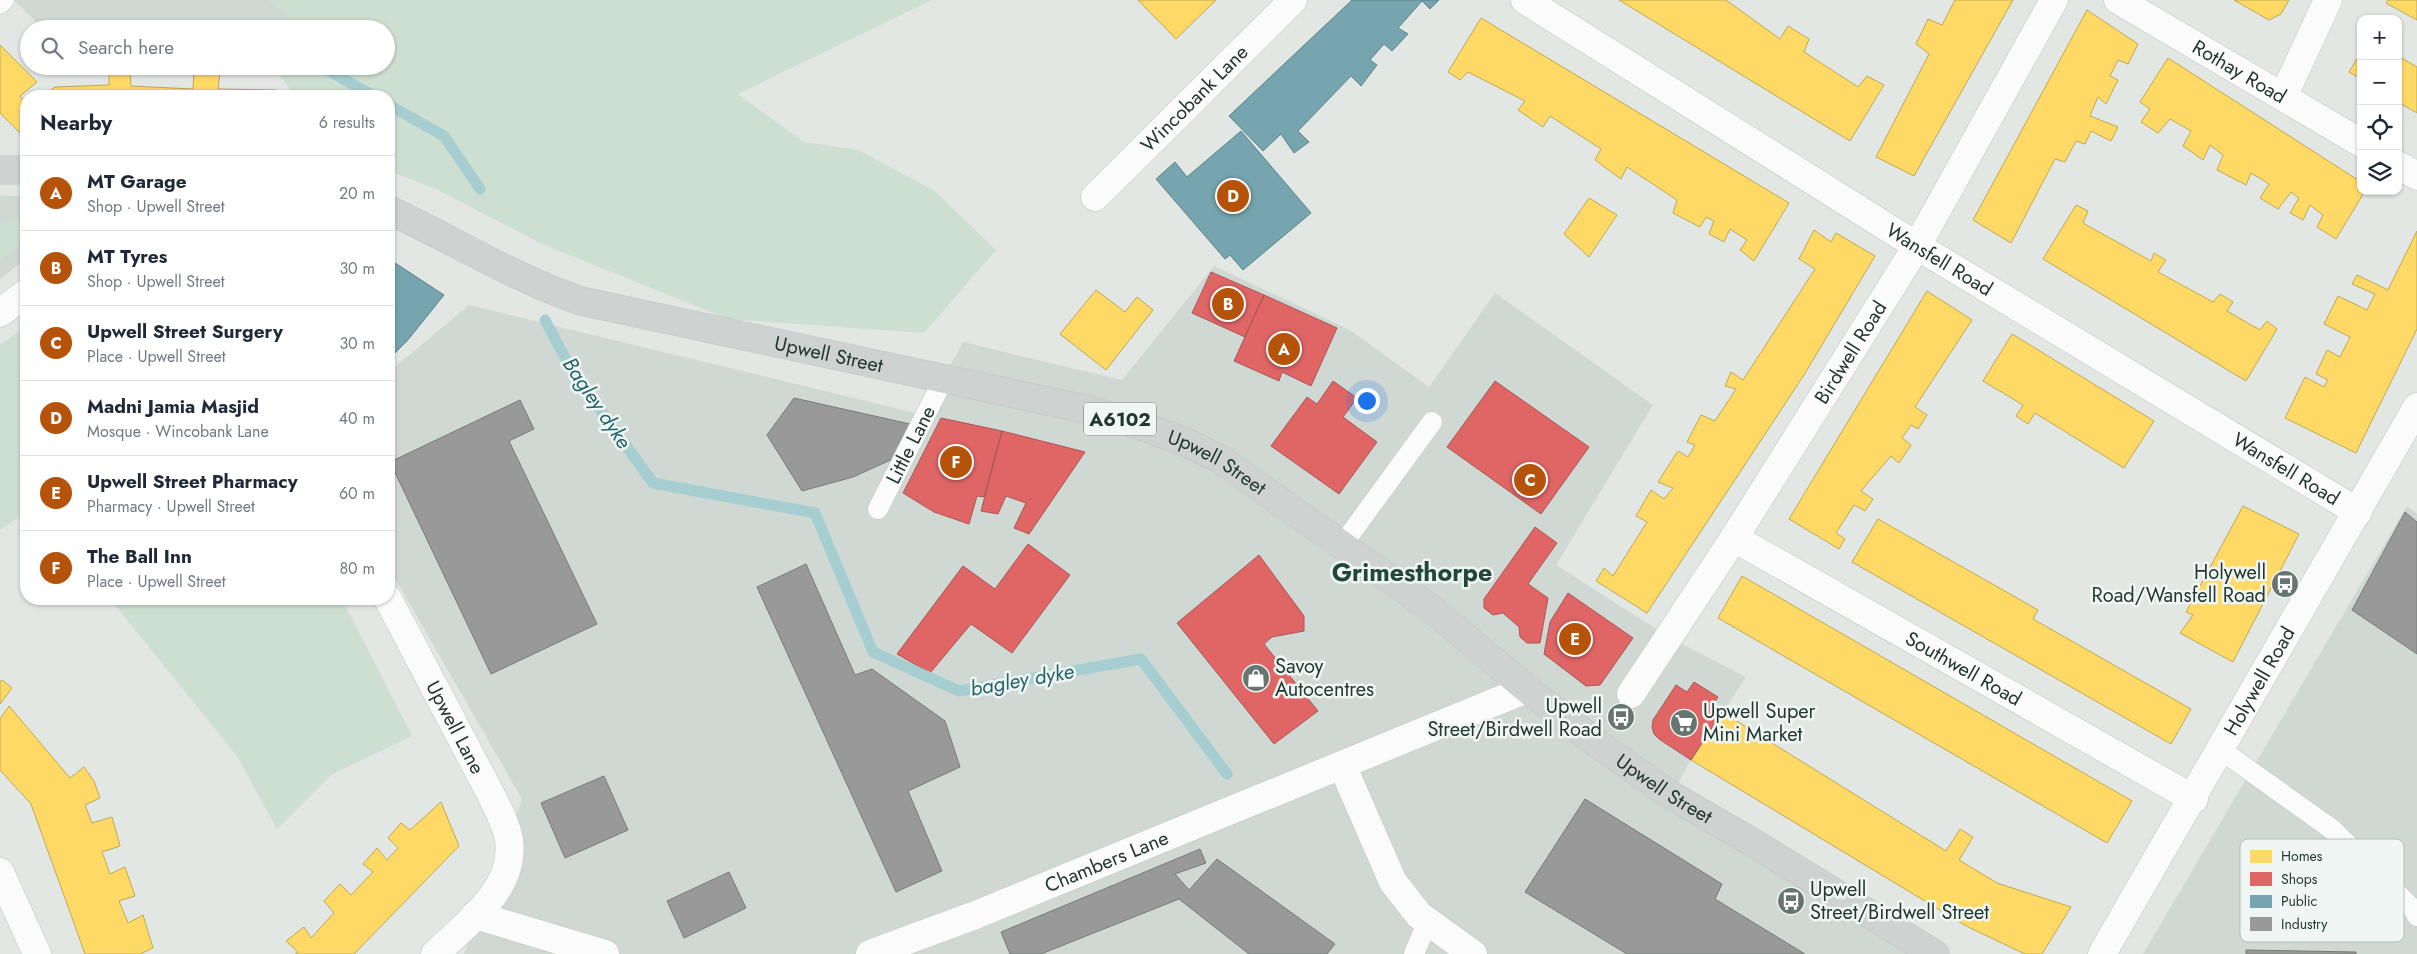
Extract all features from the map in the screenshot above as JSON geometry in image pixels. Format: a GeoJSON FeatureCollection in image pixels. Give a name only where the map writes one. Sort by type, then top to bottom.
{"type":"FeatureCollection","features":[{"type":"Feature","properties":{"kind":"main road"},"geometry":{"type":"LineString","coordinates":[[0,170],[20,170]]}},
{"type":"Feature","properties":{"kind":"main road","name":"Upwell Street"},"geometry":{"type":"LineString","coordinates":[[395,213],[460,244],[543,288],[581,301],[1085,409],[1127,421],[1186,442],[1236,469],[1343,544],[1428,606],[1527,689],[1598,744],[1669,794],[1752,842],[1935,954]]}},
{"type":"Feature","properties":{"kind":"street","name":"Wincobank Lane"},"geometry":{"type":"LineString","coordinates":[[1095,197],[1293,0]]}},
{"type":"Feature","properties":{"kind":"street","name":"Wansfell Road"},"geometry":{"type":"LineString","coordinates":[[1525,0],[1917,246],[2358,512]]}},
{"type":"Feature","properties":{"kind":"street","name":"Birdwell Road"},"geometry":{"type":"LineString","coordinates":[[1632,694],[1734,538],[1917,246],[2054,0]]}},
{"type":"Feature","properties":{"kind":"street","name":"Rothay Road"},"geometry":{"type":"LineString","coordinates":[[2118,0],[2357,141]]}},
{"type":"Feature","properties":{"kind":"street"},"geometry":{"type":"LineString","coordinates":[[2283,97],[2328,0]]}},
{"type":"Feature","properties":{"kind":"street"},"geometry":{"type":"LineString","coordinates":[[2402,167],[2417,176]]}},
{"type":"Feature","properties":{"kind":"street"},"geometry":{"type":"LineString","coordinates":[[0,313],[20,298]]}},
{"type":"Feature","properties":{"kind":"street","name":"Holywell Road"},"geometry":{"type":"LineString","coordinates":[[2102,954],[2194,799],[2417,407]]}},
{"type":"Feature","properties":{"kind":"street","name":"Southwell Road"},"geometry":{"type":"LineString","coordinates":[[1734,538],[2194,799]]}},
{"type":"Feature","properties":{"kind":"street","name":"Upwell Lane"},"geometry":{"type":"LineString","coordinates":[[391,605],[504,822],[509,840],[510,860],[506,876],[475,915]]}},
{"type":"Feature","properties":{"kind":"street","name":"Chambers Lane"},"geometry":{"type":"LineString","coordinates":[[870,954],[973,916],[1527,689]]}},
{"type":"Feature","properties":{"kind":"street"},"geometry":{"type":"LineString","coordinates":[[1342,765],[1393,882],[1419,915],[1473,954]]}},
{"type":"Feature","properties":{"kind":"street"},"geometry":{"type":"LineString","coordinates":[[0,872],[38,954]]}},
{"type":"Feature","properties":{"kind":"street"},"geometry":{"type":"LineString","coordinates":[[435,954],[475,915],[605,954]]}},
{"type":"Feature","properties":{"kind":"lane"},"geometry":{"type":"LineString","coordinates":[[0,4],[4,0]]}},
{"type":"Feature","properties":{"kind":"lane","name":"Little Lane"},"geometry":{"type":"LineString","coordinates":[[878,510],[943,380]]}},
{"type":"Feature","properties":{"kind":"lane"},"geometry":{"type":"LineString","coordinates":[[1343,544],[1432,422]]}},
{"type":"Feature","properties":{"kind":"lane"},"geometry":{"type":"LineString","coordinates":[[2221,750],[2333,830],[2342,839]]}},
{"type":"Feature","properties":{"kind":"lane"},"geometry":{"type":"LineString","coordinates":[[2404,900],[2417,916]]}},
{"type":"Feature","properties":{"kind":"lane"},"geometry":{"type":"LineString","coordinates":[[1414,954],[1428,921]]}},
{"type":"Feature","properties":{"kind":"shaded area"},"geometry":{"type":"Polygon","coordinates":[[[14,0],[269,0],[290,14],[288,20],[34,20],[14,0]]]}},
{"type":"Feature","properties":{"kind":"shaded area"},"geometry":{"type":"Polygon","coordinates":[[[0,195],[20,197],[20,264],[0,279],[0,195]]]}},
{"type":"Feature","properties":{"kind":"shaded area"},"geometry":{"type":"Polygon","coordinates":[[[1214,266],[1350,330],[1429,387],[1495,293],[1653,405],[1556,565],[1669,637],[1746,677],[1691,760],[1673,792],[1916,954],[464,954],[522,799],[395,578],[395,367],[469,305],[924,415],[963,342],[1122,380],[1214,266]]]}},
{"type":"Feature","properties":{"kind":"shaded area"},"geometry":{"type":"Polygon","coordinates":[[[2407,506],[2417,514],[2417,954],[2143,954],[2407,506]]]}},
{"type":"Feature","properties":{"kind":"green space"},"geometry":{"type":"Polygon","coordinates":[[[269,0],[932,0],[738,94],[804,142],[858,150],[935,191],[996,250],[924,333],[728,319],[542,244],[434,188],[395,173],[395,90],[291,90],[279,75],[395,75],[395,20],[288,20],[290,14],[269,0]]]}},
{"type":"Feature","properties":{"kind":"green space"},"geometry":{"type":"Polygon","coordinates":[[[20,217],[20,245],[0,260],[0,224],[20,217]]]}},
{"type":"Feature","properties":{"kind":"green space"},"geometry":{"type":"Polygon","coordinates":[[[20,331],[20,517],[0,530],[0,345],[20,331]]]}},
{"type":"Feature","properties":{"kind":"green space"},"geometry":{"type":"Polygon","coordinates":[[[115,605],[345,605],[412,736],[331,775],[277,829],[237,756],[115,605]]]}},
{"type":"Feature","properties":{"kind":"building: Homes"},"geometry":{"type":"Polygon","coordinates":[[[1138,0],[1216,0],[1176,39],[1138,0]]]}},
{"type":"Feature","properties":{"kind":"building: Homes"},"geometry":{"type":"Polygon","coordinates":[[[1619,0],[1726,0],[1780,39],[1788,26],[1809,39],[1804,52],[1858,87],[1867,76],[1884,85],[1850,141],[1619,0]]]}},
{"type":"Feature","properties":{"kind":"building: Homes"},"geometry":{"type":"Polygon","coordinates":[[[1955,0],[2013,0],[1914,176],[1876,157],[1929,54],[1916,44],[1928,19],[1942,25],[1955,0]]]}},
{"type":"Feature","properties":{"kind":"building: Homes"},"geometry":{"type":"Polygon","coordinates":[[[2234,0],[2289,0],[2281,14],[2269,20],[2234,0]]]}},
{"type":"Feature","properties":{"kind":"building: Homes"},"geometry":{"type":"Polygon","coordinates":[[[2388,0],[2417,0],[2417,20],[2386,3],[2388,0]]]}},
{"type":"Feature","properties":{"kind":"building: Homes"},"geometry":{"type":"Polygon","coordinates":[[[2087,10],[2138,44],[2128,64],[2118,60],[2110,76],[2118,80],[2106,104],[2098,97],[2090,116],[2118,127],[2111,141],[2091,131],[2085,144],[2076,141],[2065,162],[2055,159],[2011,243],[1973,220],[2087,10]]]}},
{"type":"Feature","properties":{"kind":"building: Homes"},"geometry":{"type":"Polygon","coordinates":[[[1481,18],[1789,203],[1754,261],[1740,250],[1747,240],[1730,229],[1724,242],[1709,234],[1714,221],[1706,217],[1700,227],[1673,213],[1677,200],[1627,167],[1621,179],[1595,160],[1601,149],[1550,116],[1543,127],[1518,110],[1525,101],[1468,72],[1460,80],[1448,72],[1481,18]]]}},
{"type":"Feature","properties":{"kind":"building: Homes"},"geometry":{"type":"Polygon","coordinates":[[[0,45],[20,65],[20,75],[30,75],[37,82],[27,90],[20,90],[20,132],[0,113],[0,45]]]}},
{"type":"Feature","properties":{"kind":"building: Homes"},"geometry":{"type":"Polygon","coordinates":[[[2168,58],[2357,179],[2357,195],[2363,195],[2336,239],[2317,227],[2323,215],[2310,205],[2303,220],[2290,213],[2299,198],[2291,192],[2278,209],[2260,198],[2269,184],[2251,173],[2246,185],[2217,170],[2223,155],[2210,145],[2203,160],[2183,146],[2191,131],[2170,119],[2158,133],[2141,122],[2150,109],[2140,102],[2168,58]]]}},
{"type":"Feature","properties":{"kind":"building: Homes"},"geometry":{"type":"Polygon","coordinates":[[[2402,58],[2417,67],[2417,113],[2402,104],[2402,58]]]}},
{"type":"Feature","properties":{"kind":"building: Homes"},"geometry":{"type":"Polygon","coordinates":[[[2357,59],[2357,77],[2349,72],[2357,59]]]}},
{"type":"Feature","properties":{"kind":"building: Homes"},"geometry":{"type":"Polygon","coordinates":[[[109,75],[130,75],[131,86],[193,89],[194,75],[220,75],[218,89],[277,90],[51,90],[55,87],[109,85],[109,75]]]}},
{"type":"Feature","properties":{"kind":"building: Homes"},"geometry":{"type":"Polygon","coordinates":[[[1589,198],[1617,215],[1589,257],[1564,234],[1589,198]]]}},
{"type":"Feature","properties":{"kind":"building: Homes"},"geometry":{"type":"Polygon","coordinates":[[[2076,205],[2088,211],[2083,223],[2151,261],[2154,253],[2166,260],[2158,272],[2213,302],[2220,294],[2233,302],[2227,311],[2260,330],[2267,321],[2277,329],[2246,381],[2043,259],[2076,205]]]}},
{"type":"Feature","properties":{"kind":"building: Homes"},"geometry":{"type":"Polygon","coordinates":[[[1814,230],[1831,242],[1836,233],[1875,256],[1804,375],[1647,613],[1596,581],[1604,568],[1613,576],[1647,522],[1636,516],[1651,490],[1664,499],[1673,488],[1658,482],[1678,451],[1688,457],[1695,445],[1687,442],[1701,415],[1715,421],[1736,389],[1725,386],[1731,372],[1743,380],[1815,269],[1799,259],[1814,230]]]}},
{"type":"Feature","properties":{"kind":"building: Homes"},"geometry":{"type":"Polygon","coordinates":[[[2417,231],[2417,329],[2356,453],[2285,418],[2305,377],[2324,387],[2328,380],[2316,374],[2327,350],[2340,357],[2350,337],[2324,324],[2338,296],[2367,310],[2375,294],[2352,284],[2357,275],[2388,290],[2417,231]]]}},
{"type":"Feature","properties":{"kind":"building: Homes"},"geometry":{"type":"Polygon","coordinates":[[[1096,290],[1125,312],[1137,297],[1153,310],[1106,370],[1060,334],[1096,290]]]}},
{"type":"Feature","properties":{"kind":"building: Homes"},"geometry":{"type":"Polygon","coordinates":[[[1927,291],[1972,320],[1915,407],[1927,415],[1918,429],[1911,425],[1902,438],[1911,445],[1899,463],[1891,456],[1861,491],[1873,499],[1865,511],[1854,505],[1836,533],[1845,539],[1839,549],[1789,519],[1927,291]]]}},
{"type":"Feature","properties":{"kind":"building: Homes"},"geometry":{"type":"Polygon","coordinates":[[[2012,334],[2154,421],[2124,468],[2035,413],[2028,424],[2016,416],[2023,405],[1983,381],[2012,334]]]}},
{"type":"Feature","properties":{"kind":"building: Homes"},"geometry":{"type":"Polygon","coordinates":[[[2243,506],[2299,534],[2233,662],[2180,633],[2193,615],[2186,612],[2243,506]]]}},
{"type":"Feature","properties":{"kind":"building: Homes"},"geometry":{"type":"Polygon","coordinates":[[[1878,519],[2038,610],[2033,619],[2191,709],[2171,744],[1852,562],[1878,519]]]}},
{"type":"Feature","properties":{"kind":"building: Homes"},"geometry":{"type":"Polygon","coordinates":[[[1742,576],[2132,801],[2107,843],[1718,618],[1742,576]]]}},
{"type":"Feature","properties":{"kind":"building: Homes"},"geometry":{"type":"Polygon","coordinates":[[[2,680],[12,688],[0,704],[0,682],[2,680]]]}},
{"type":"Feature","properties":{"kind":"building: Homes"},"geometry":{"type":"Polygon","coordinates":[[[9,706],[70,778],[84,767],[94,781],[100,798],[85,805],[92,823],[112,817],[120,846],[102,852],[110,874],[125,867],[135,896],[119,901],[128,923],[143,915],[153,948],[140,954],[85,954],[31,804],[0,770],[0,719],[9,706]]]}},
{"type":"Feature","properties":{"kind":"building: Homes"},"geometry":{"type":"Polygon","coordinates":[[[1722,712],[1946,851],[1960,829],[1973,837],[1959,860],[1997,883],[2071,907],[2042,954],[2025,954],[1968,927],[1691,760],[1722,712]]]}},
{"type":"Feature","properties":{"kind":"building: Homes"},"geometry":{"type":"Polygon","coordinates":[[[441,802],[459,846],[354,954],[295,954],[298,952],[286,941],[304,927],[311,938],[334,913],[324,901],[340,884],[351,895],[373,872],[363,864],[377,848],[387,860],[398,848],[388,838],[401,823],[410,830],[441,802]]]}},
{"type":"Feature","properties":{"kind":"building: Shops"},"geometry":{"type":"Polygon","coordinates":[[[1211,272],[1264,295],[1245,337],[1192,313],[1211,272]]]}},
{"type":"Feature","properties":{"kind":"building: Shops"},"geometry":{"type":"Polygon","coordinates":[[[1264,295],[1337,328],[1311,386],[1282,372],[1279,381],[1234,361],[1264,295]]]}},
{"type":"Feature","properties":{"kind":"building: Shops"},"geometry":{"type":"Polygon","coordinates":[[[1333,381],[1357,398],[1343,417],[1377,442],[1339,494],[1271,446],[1307,397],[1317,404],[1333,381]]]}},
{"type":"Feature","properties":{"kind":"building: Shops"},"geometry":{"type":"Polygon","coordinates":[[[1495,381],[1589,447],[1541,514],[1447,447],[1495,381]]]}},
{"type":"Feature","properties":{"kind":"building: Shops"},"geometry":{"type":"Polygon","coordinates":[[[941,418],[1002,431],[984,497],[977,496],[969,524],[934,512],[903,493],[941,418]]]}},
{"type":"Feature","properties":{"kind":"building: Shops"},"geometry":{"type":"Polygon","coordinates":[[[1002,431],[1085,452],[1029,534],[1014,528],[1026,503],[1006,496],[998,514],[981,511],[1002,431]]]}},
{"type":"Feature","properties":{"kind":"building: Shops"},"geometry":{"type":"Polygon","coordinates":[[[1535,527],[1557,543],[1528,584],[1548,598],[1540,643],[1527,643],[1520,637],[1519,627],[1503,613],[1493,615],[1484,608],[1484,599],[1535,527]]]}},
{"type":"Feature","properties":{"kind":"building: Shops"},"geometry":{"type":"Polygon","coordinates":[[[1028,544],[1070,575],[1012,653],[971,624],[930,673],[897,654],[963,566],[995,589],[1028,544]]]}},
{"type":"Feature","properties":{"kind":"building: Shops","name":"Savoy Autocentres"},"geometry":{"type":"Polygon","coordinates":[[[1259,555],[1304,616],[1304,631],[1272,637],[1264,644],[1318,711],[1274,744],[1177,623],[1259,555]]]}},
{"type":"Feature","properties":{"kind":"building: Shops"},"geometry":{"type":"Polygon","coordinates":[[[1568,593],[1633,638],[1600,685],[1586,686],[1544,654],[1550,622],[1568,593]]]}},
{"type":"Feature","properties":{"kind":"building: Shops","name":"Upwell Super Mini Market"},"geometry":{"type":"Polygon","coordinates":[[[1694,682],[1718,697],[1712,706],[1722,712],[1691,760],[1659,739],[1654,734],[1652,727],[1653,720],[1676,685],[1687,692],[1694,682]]]}},
{"type":"Feature","properties":{"kind":"building: Public"},"geometry":{"type":"Polygon","coordinates":[[[1352,0],[1439,0],[1430,9],[1422,1],[1398,28],[1408,34],[1392,51],[1384,44],[1370,60],[1377,65],[1361,86],[1351,76],[1298,131],[1309,142],[1294,153],[1281,134],[1263,151],[1229,116],[1352,0]]]}},
{"type":"Feature","properties":{"kind":"building: Public"},"geometry":{"type":"Polygon","coordinates":[[[1241,131],[1311,213],[1243,270],[1230,255],[1225,259],[1156,179],[1175,162],[1187,177],[1241,131]]]}},
{"type":"Feature","properties":{"kind":"building: Public"},"geometry":{"type":"Polygon","coordinates":[[[395,263],[444,295],[395,353],[395,263]]]}},
{"type":"Feature","properties":{"kind":"building: Industry"},"geometry":{"type":"Polygon","coordinates":[[[794,398],[910,424],[895,458],[853,477],[802,491],[767,435],[794,398]]]}},
{"type":"Feature","properties":{"kind":"building: Industry"},"geometry":{"type":"Polygon","coordinates":[[[520,400],[534,429],[509,441],[597,624],[491,674],[395,472],[395,460],[520,400]]]}},
{"type":"Feature","properties":{"kind":"building: Industry"},"geometry":{"type":"Polygon","coordinates":[[[2405,512],[2417,522],[2417,654],[2352,610],[2405,512]]]}},
{"type":"Feature","properties":{"kind":"building: Industry"},"geometry":{"type":"Polygon","coordinates":[[[806,564],[855,675],[872,669],[945,721],[960,767],[908,791],[942,871],[896,892],[757,587],[806,564]]]}},
{"type":"Feature","properties":{"kind":"building: Industry"},"geometry":{"type":"Polygon","coordinates":[[[604,776],[628,830],[565,858],[541,803],[604,776]]]}},
{"type":"Feature","properties":{"kind":"building: Industry"},"geometry":{"type":"Polygon","coordinates":[[[1585,799],[1722,884],[1715,899],[1805,954],[1627,954],[1525,892],[1585,799]]]}},
{"type":"Feature","properties":{"kind":"building: Industry"},"geometry":{"type":"Polygon","coordinates":[[[1200,849],[1206,863],[1175,874],[1189,890],[1217,859],[1335,944],[1327,954],[1249,954],[1179,899],[1041,954],[1010,954],[1001,932],[1200,849]]]}},
{"type":"Feature","properties":{"kind":"building: Industry"},"geometry":{"type":"Polygon","coordinates":[[[729,872],[746,908],[684,938],[667,901],[729,872]]]}},
{"type":"Feature","properties":{"kind":"building: Industry"},"geometry":{"type":"Polygon","coordinates":[[[2246,950],[2356,952],[2356,954],[2246,954],[2246,950]]]}},
{"type":"Feature","properties":{"kind":"waterway","name":"Bagley dyke"},"geometry":{"type":"LineString","coordinates":[[336,75],[363,90]]}},
{"type":"Feature","properties":{"kind":"waterway","name":"Bagley dyke"},"geometry":{"type":"LineString","coordinates":[[395,108],[444,136],[480,189]]}},
{"type":"Feature","properties":{"kind":"waterway","name":"bagley dyke"},"geometry":{"type":"LineString","coordinates":[[545,320],[571,369],[653,483],[815,513],[873,652],[959,691],[1141,659],[1227,774]]}},
{"type":"Feature","properties":{"kind":"place","name":"Madni Jamia Masjid"},"geometry":{"type":"Point","coordinates":[1233,196]}},
{"type":"Feature","properties":{"kind":"place","name":"MT Tyres"},"geometry":{"type":"Point","coordinates":[1228,304]}},
{"type":"Feature","properties":{"kind":"place","name":"MT Garage"},"geometry":{"type":"Point","coordinates":[1284,349]}},
{"type":"Feature","properties":{"kind":"place","name":"The Ball Inn"},"geometry":{"type":"Point","coordinates":[956,462]}},
{"type":"Feature","properties":{"kind":"place","name":"Upwell Street Surgery"},"geometry":{"type":"Point","coordinates":[1530,480]}},
{"type":"Feature","properties":{"kind":"place","name":"Holywell Road/Wansfell Road"},"geometry":{"type":"Point","coordinates":[2285,584]}},
{"type":"Feature","properties":{"kind":"place","name":"Upwell Street Pharmacy"},"geometry":{"type":"Point","coordinates":[1575,639]}},
{"type":"Feature","properties":{"kind":"place","name":"Savoy Autocentres"},"geometry":{"type":"Point","coordinates":[1256,678]}},
{"type":"Feature","properties":{"kind":"place","name":"Upwell Street/Birdwell Road"},"geometry":{"type":"Point","coordinates":[1621,717]}},
{"type":"Feature","properties":{"kind":"place","name":"Upwell Super Mini Market"},"geometry":{"type":"Point","coordinates":[1684,723]}},
{"type":"Feature","properties":{"kind":"place","name":"Upwell Street/Birdwell Street"},"geometry":{"type":"Point","coordinates":[1791,901]}},
{"type":"Feature","properties":{"kind":"district","name":"Grimesthorpe"},"geometry":{"type":"Point","coordinates":[1412,572]}}]}
